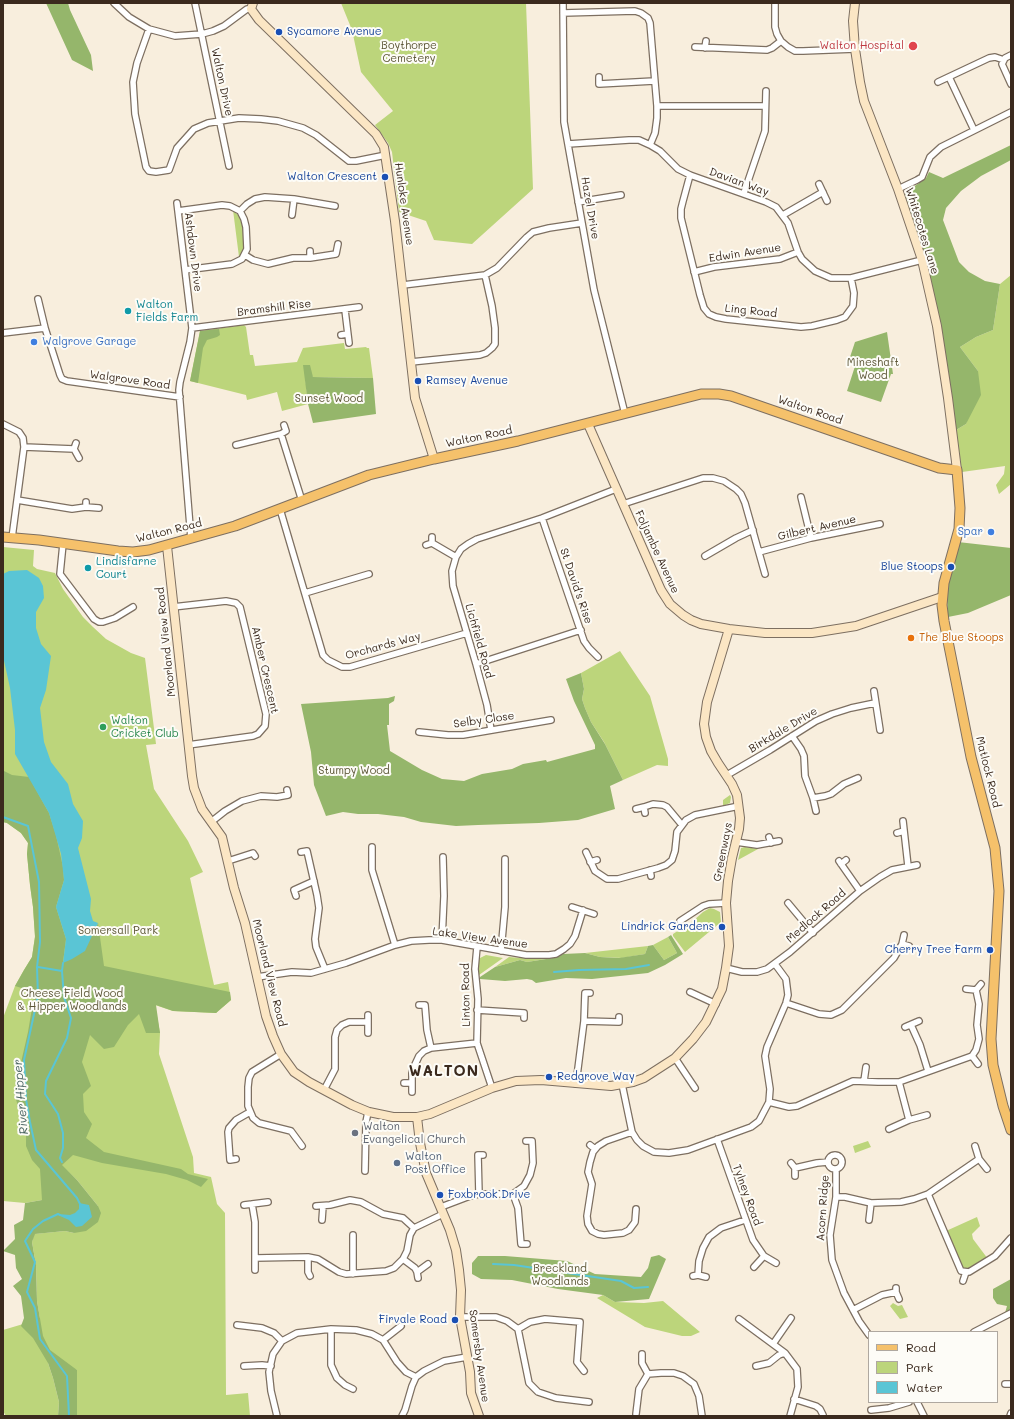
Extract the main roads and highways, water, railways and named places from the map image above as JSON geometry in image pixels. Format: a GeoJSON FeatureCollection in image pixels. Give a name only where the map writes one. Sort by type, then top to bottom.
{"type":"FeatureCollection","features":[{"type":"Feature","properties":{"kind":"main road","name":"Walton Road"},"geometry":{"type":"LineString","coordinates":[[8,538],[118,552],[133,552],[167,546],[235,526],[369,475],[588,424],[700,394],[719,394],[743,400],[942,468],[957,470]]}},
{"type":"Feature","properties":{"kind":"main road","name":"Matlock Road"},"geometry":{"type":"LineString","coordinates":[[957,470],[960,508],[959,529],[948,567],[942,597],[944,621],[971,756],[995,848],[999,891],[991,1038],[993,1065],[1003,1106],[1011,1130]]}},
{"type":"Feature","properties":{"kind":"water"},"geometry":{"type":"Polygon","coordinates":[[[27,570],[39,578],[43,586],[44,598],[36,612],[36,628],[41,644],[51,656],[46,690],[40,708],[44,742],[51,762],[68,784],[73,804],[83,821],[82,838],[78,848],[91,899],[90,911],[93,921],[98,923],[85,951],[63,963],[66,939],[56,907],[64,880],[61,854],[49,813],[15,754],[15,730],[10,688],[3,656],[3,574],[9,571],[27,570]]]}},
{"type":"Feature","properties":{"kind":"water"},"geometry":{"type":"Polygon","coordinates":[[[79,1203],[89,1205],[92,1217],[82,1226],[76,1227],[69,1220],[58,1214],[70,1215],[75,1213],[79,1209],[79,1203]]]}},
{"type":"Feature","properties":{"kind":"waterway","name":"River Hipper"},"geometry":{"type":"LineString","coordinates":[[3,817],[28,826],[39,882],[40,942],[37,967],[38,996],[24,1060],[26,1099],[30,1122],[36,1150],[77,1198],[80,1204]]}},
{"type":"Feature","properties":{"kind":"waterway"},"geometry":{"type":"LineString","coordinates":[[62,1162],[60,1158],[63,1148],[63,1133],[58,1114],[45,1094],[46,1081],[67,1038],[71,1018],[64,997],[62,971],[63,963]]}},
{"type":"Feature","properties":{"kind":"waterway"},"geometry":{"type":"LineString","coordinates":[[554,972],[626,969],[649,965]]}},
{"type":"Feature","properties":{"kind":"waterway"},"geometry":{"type":"LineString","coordinates":[[38,967],[62,971]]}},
{"type":"Feature","properties":{"kind":"waterway","name":"River Hipper"},"geometry":{"type":"LineString","coordinates":[[60,1215],[58,1214],[43,1221],[33,1229],[25,1241],[35,1262],[27,1292],[35,1308],[40,1339],[67,1376],[69,1416]]}},
{"type":"Feature","properties":{"kind":"waterway"},"geometry":{"type":"LineString","coordinates":[[493,1264],[514,1265],[621,1281],[634,1288],[648,1287]]}},
{"type":"Feature","properties":{"kind":"place","name":"Sycamore Avenue"},"geometry":{"type":"Point","coordinates":[279,32]}},
{"type":"Feature","properties":{"kind":"place","name":"Walton Hospital"},"geometry":{"type":"Point","coordinates":[913,46]}},
{"type":"Feature","properties":{"kind":"place","name":"Walton Crescent"},"geometry":{"type":"Point","coordinates":[385,177]}},
{"type":"Feature","properties":{"kind":"place","name":"Walton Fields Farm"},"geometry":{"type":"Point","coordinates":[128,311]}},
{"type":"Feature","properties":{"kind":"place","name":"Walgrove Garage"},"geometry":{"type":"Point","coordinates":[34,342]}},
{"type":"Feature","properties":{"kind":"place","name":"Ramsey Avenue"},"geometry":{"type":"Point","coordinates":[418,381]}},
{"type":"Feature","properties":{"kind":"place","name":"Spar"},"geometry":{"type":"Point","coordinates":[991,532]}},
{"type":"Feature","properties":{"kind":"place","name":"Blue Stoops"},"geometry":{"type":"Point","coordinates":[951,567]}},
{"type":"Feature","properties":{"kind":"place","name":"Lindisfarne Court"},"geometry":{"type":"Point","coordinates":[88,568]}},
{"type":"Feature","properties":{"kind":"place","name":"The Blue Stoops"},"geometry":{"type":"Point","coordinates":[911,638]}},
{"type":"Feature","properties":{"kind":"place","name":"Walton Cricket Club"},"geometry":{"type":"Point","coordinates":[103,727]}},
{"type":"Feature","properties":{"kind":"place","name":"Lindrick Gardens"},"geometry":{"type":"Point","coordinates":[722,927]}},
{"type":"Feature","properties":{"kind":"place","name":"Cherry Tree Farm"},"geometry":{"type":"Point","coordinates":[990,950]}},
{"type":"Feature","properties":{"kind":"place","name":"Redgrove Way"},"geometry":{"type":"Point","coordinates":[549,1077]}},
{"type":"Feature","properties":{"kind":"place","name":"Walton Evangelical Church"},"geometry":{"type":"Point","coordinates":[355,1133]}},
{"type":"Feature","properties":{"kind":"place","name":"Walton Post Office"},"geometry":{"type":"Point","coordinates":[397,1163]}},
{"type":"Feature","properties":{"kind":"place","name":"Foxbrook Drive"},"geometry":{"type":"Point","coordinates":[440,1195]}},
{"type":"Feature","properties":{"kind":"place","name":"Firvale Road"},"geometry":{"type":"Point","coordinates":[455,1320]}},
{"type":"Feature","properties":{"kind":"district","name":"WALTON"},"geometry":{"type":"Point","coordinates":[444,1071]}},
{"type":"Feature","properties":{"kind":"park label","name":"Boythorpe Cemetery"},"geometry":{"type":"Point","coordinates":[409,52]}},
{"type":"Feature","properties":{"kind":"park label","name":"Mineshaft Wood"},"geometry":{"type":"Point","coordinates":[873,369]}},
{"type":"Feature","properties":{"kind":"park label","name":"Sunset Wood"},"geometry":{"type":"Point","coordinates":[329,399]}},
{"type":"Feature","properties":{"kind":"park label","name":"Stumpy Wood"},"geometry":{"type":"Point","coordinates":[354,771]}},
{"type":"Feature","properties":{"kind":"park label","name":"Somersall Park"},"geometry":{"type":"Point","coordinates":[118,931]}},
{"type":"Feature","properties":{"kind":"park label","name":"Cheese Field Wood & Hipper Woodlands"},"geometry":{"type":"Point","coordinates":[72,1000]}},
{"type":"Feature","properties":{"kind":"park label","name":"Breckland Woodlands"},"geometry":{"type":"Point","coordinates":[560,1275]}}]}
